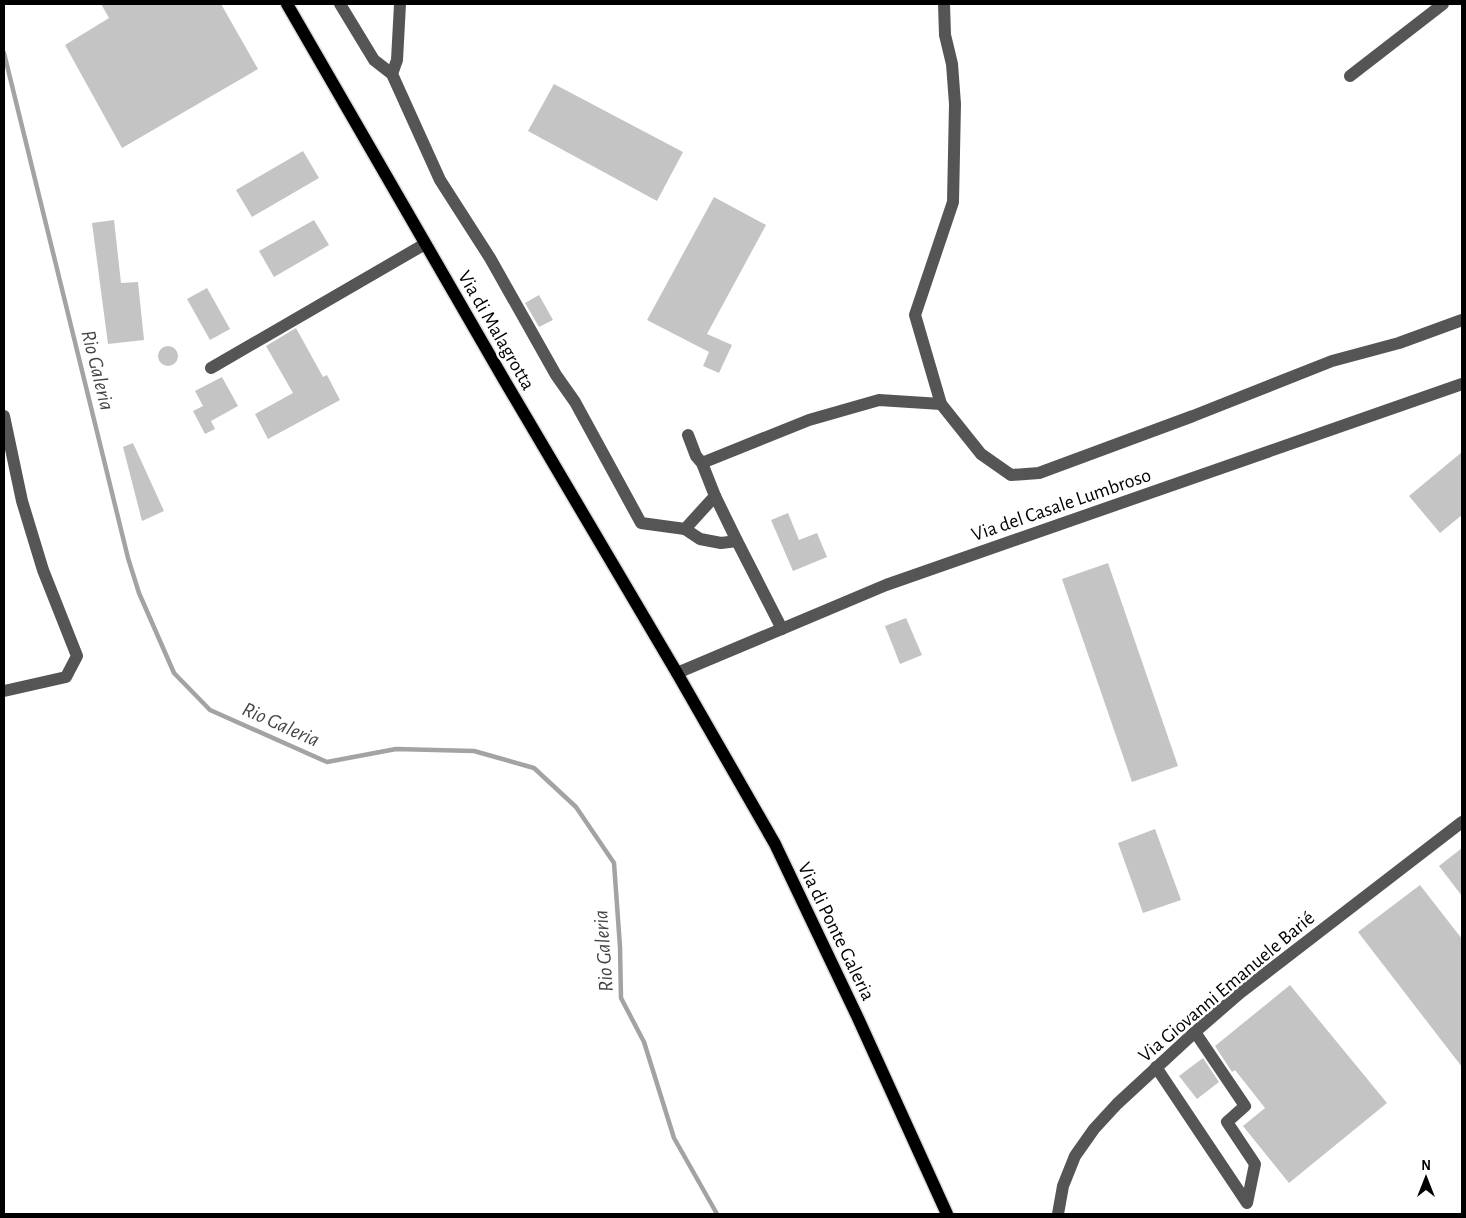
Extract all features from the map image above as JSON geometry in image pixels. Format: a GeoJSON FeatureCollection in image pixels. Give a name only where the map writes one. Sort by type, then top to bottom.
{"type":"FeatureCollection","features":[{"type":"Feature","properties":{"kind":"main road","name":"Via di Malagrotta"},"geometry":{"type":"LineString","coordinates":[[287,4],[425,244],[677,673]]}},
{"type":"Feature","properties":{"kind":"main road","name":"Via di Ponte Galeria"},"geometry":{"type":"LineString","coordinates":[[677,673],[775,844],[948,1214]]}},
{"type":"Feature","properties":{"kind":"street"},"geometry":{"type":"LineString","coordinates":[[340,4],[374,60],[392,74],[440,180],[490,258],[556,375],[575,402],[641,523],[685,529],[700,539],[722,543],[737,541]]}},
{"type":"Feature","properties":{"kind":"street"},"geometry":{"type":"LineString","coordinates":[[392,74],[397,60],[400,4]]}},
{"type":"Feature","properties":{"kind":"street"},"geometry":{"type":"LineString","coordinates":[[944,4],[945,35],[952,64],[955,104],[952,202],[915,315],[941,404],[981,454],[1012,475],[1039,474],[1332,361],[1399,343],[1462,320]]}},
{"type":"Feature","properties":{"kind":"street"},"geometry":{"type":"LineString","coordinates":[[1350,76],[1443,4]]}},
{"type":"Feature","properties":{"kind":"street"},"geometry":{"type":"LineString","coordinates":[[211,368],[425,244]]}},
{"type":"Feature","properties":{"kind":"street","name":"Via del Casale Lumbroso"},"geometry":{"type":"LineString","coordinates":[[677,673],[913,575],[1462,384]]}},
{"type":"Feature","properties":{"kind":"street"},"geometry":{"type":"LineString","coordinates":[[702,463],[809,420],[879,400],[941,404]]}},
{"type":"Feature","properties":{"kind":"street"},"geometry":{"type":"LineString","coordinates":[[4,416],[22,501],[42,570],[77,656],[66,677],[4,691]]}},
{"type":"Feature","properties":{"kind":"street"},"geometry":{"type":"LineString","coordinates":[[688,435],[696,456],[702,463],[737,541],[782,628]]}},
{"type":"Feature","properties":{"kind":"street"},"geometry":{"type":"LineString","coordinates":[[685,529],[716,496]]}},
{"type":"Feature","properties":{"kind":"street","name":"Via Giovanni Emanuele Barié"},"geometry":{"type":"LineString","coordinates":[[1058,1214],[1068,1171],[1085,1142],[1105,1116],[1156,1067],[1240,993],[1462,822]]}},
{"type":"Feature","properties":{"kind":"street"},"geometry":{"type":"LineString","coordinates":[[1156,1067],[1247,1203],[1255,1164],[1227,1122],[1245,1106],[1195,1032]]}},
{"type":"Feature","properties":{"kind":"building"},"geometry":{"type":"Polygon","coordinates":[[[101,4],[221,4],[258,69],[122,148],[65,45],[109,18],[101,4]]]}},
{"type":"Feature","properties":{"kind":"building"},"geometry":{"type":"Polygon","coordinates":[[[554,84],[683,152],[657,201],[528,131],[554,84]]]}},
{"type":"Feature","properties":{"kind":"building"},"geometry":{"type":"Polygon","coordinates":[[[303,151],[319,178],[252,217],[236,190],[303,151]]]}},
{"type":"Feature","properties":{"kind":"building"},"geometry":{"type":"Polygon","coordinates":[[[714,197],[766,225],[707,334],[732,345],[719,373],[703,366],[709,352],[647,320],[714,197]]]}},
{"type":"Feature","properties":{"kind":"building"},"geometry":{"type":"Polygon","coordinates":[[[114,220],[121,283],[138,282],[144,340],[108,344],[92,223],[114,220]]]}},
{"type":"Feature","properties":{"kind":"building"},"geometry":{"type":"Polygon","coordinates":[[[314,220],[329,245],[274,277],[259,251],[314,220]]]}},
{"type":"Feature","properties":{"kind":"building"},"geometry":{"type":"Polygon","coordinates":[[[207,288],[230,329],[210,340],[187,299],[207,288]]]}},
{"type":"Feature","properties":{"kind":"building"},"geometry":{"type":"Polygon","coordinates":[[[539,295],[553,320],[539,327],[525,303],[539,295]]]}},
{"type":"Feature","properties":{"kind":"building"},"geometry":{"type":"Polygon","coordinates":[[[296,328],[323,377],[327,375],[340,400],[268,439],[255,414],[293,393],[266,346],[296,328]]]}},
{"type":"Feature","properties":{"kind":"building"},"geometry":{"type":"Polygon","coordinates":[[[168,346],[175,349],[178,356],[175,363],[168,366],[161,363],[158,356],[161,349],[168,346]]]}},
{"type":"Feature","properties":{"kind":"building"},"geometry":{"type":"Polygon","coordinates":[[[222,377],[238,406],[211,421],[215,429],[205,434],[193,411],[203,406],[195,391],[222,377]]]}},
{"type":"Feature","properties":{"kind":"building"},"geometry":{"type":"Polygon","coordinates":[[[133,443],[164,511],[142,521],[123,447],[133,443]]]}},
{"type":"Feature","properties":{"kind":"building"},"geometry":{"type":"Polygon","coordinates":[[[1462,452],[1462,515],[1440,533],[1409,496],[1462,452]]]}},
{"type":"Feature","properties":{"kind":"building"},"geometry":{"type":"Polygon","coordinates":[[[788,513],[799,540],[817,533],[827,557],[793,571],[771,520],[788,513]]]}},
{"type":"Feature","properties":{"kind":"building"},"geometry":{"type":"Polygon","coordinates":[[[1108,563],[1178,766],[1132,782],[1062,579],[1108,563]]]}},
{"type":"Feature","properties":{"kind":"building"},"geometry":{"type":"Polygon","coordinates":[[[906,618],[922,655],[900,664],[885,626],[906,618]]]}},
{"type":"Feature","properties":{"kind":"building"},"geometry":{"type":"Polygon","coordinates":[[[1155,829],[1181,900],[1143,913],[1118,843],[1155,829]]]}},
{"type":"Feature","properties":{"kind":"building"},"geometry":{"type":"Polygon","coordinates":[[[1462,848],[1462,896],[1439,866],[1462,848]]]}},
{"type":"Feature","properties":{"kind":"building"},"geometry":{"type":"Polygon","coordinates":[[[1420,885],[1462,939],[1462,1067],[1358,932],[1420,885]]]}},
{"type":"Feature","properties":{"kind":"building"},"geometry":{"type":"Polygon","coordinates":[[[1290,985],[1387,1103],[1289,1183],[1243,1126],[1265,1108],[1235,1070],[1232,1072],[1215,1046],[1290,985]]]}},
{"type":"Feature","properties":{"kind":"building"},"geometry":{"type":"Polygon","coordinates":[[[1203,1058],[1219,1082],[1197,1099],[1179,1076],[1203,1058]]]}},
{"type":"Feature","properties":{"kind":"waterway","name":"Rio Galeria"},"geometry":{"type":"LineString","coordinates":[[4,53],[128,558],[139,593],[174,673],[210,710],[327,762],[396,749],[474,751],[534,768],[576,807],[614,863],[620,947],[621,998],[644,1042],[674,1138],[717,1214]]}}]}
